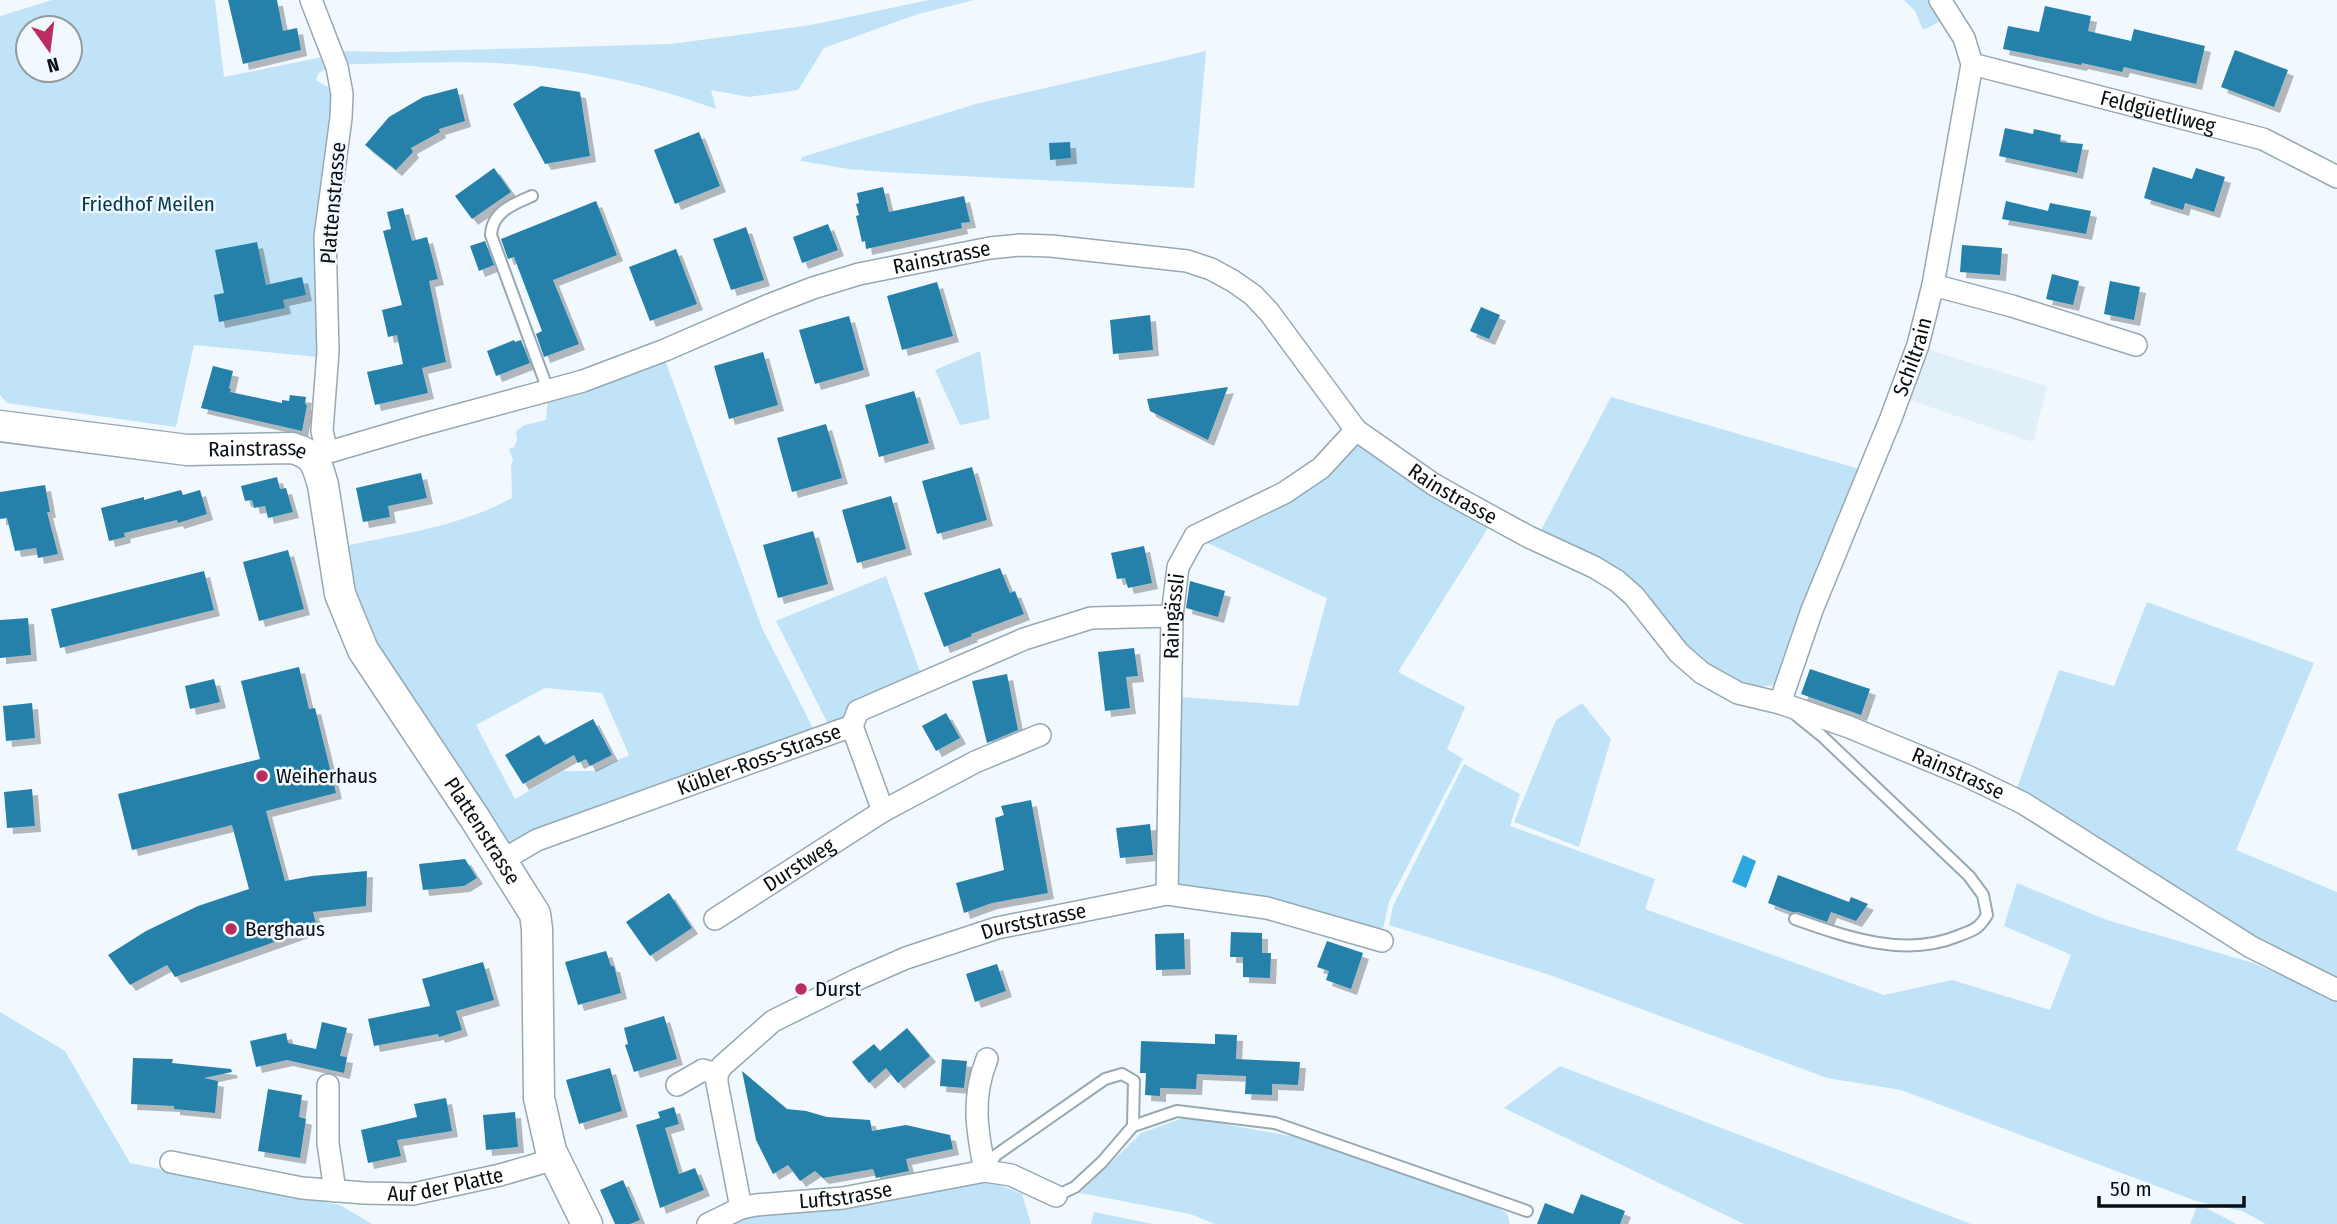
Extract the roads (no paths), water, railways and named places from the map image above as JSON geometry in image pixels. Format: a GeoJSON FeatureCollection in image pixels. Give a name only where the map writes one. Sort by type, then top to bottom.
{"type":"FeatureCollection","features":[{"type":"Feature","properties":{"kind":"street","name":"Plattenstrasse"},"geometry":{"type":"LineString","coordinates":[[311,0],[337,67],[342,94],[326,237],[328,351],[319,454],[340,594],[363,650],[535,914],[538,949],[539,1098],[555,1159],[587,1224]]}},
{"type":"Feature","properties":{"kind":"street"},"geometry":{"type":"LineString","coordinates":[[1940,0],[1964,38],[1972,64]]}},
{"type":"Feature","properties":{"kind":"street","name":"Feldgüetliweg"},"geometry":{"type":"LineString","coordinates":[[1972,64],[2263,139],[2337,177]]}},
{"type":"Feature","properties":{"kind":"street","name":"Schiltrain"},"geometry":{"type":"LineString","coordinates":[[1780,703],[1812,610],[1918,345],[1933,285],[1972,64]]}},
{"type":"Feature","properties":{"kind":"street","name":"Rainstrasse"},"geometry":{"type":"LineString","coordinates":[[0,426],[187,450],[292,448],[319,454],[608,372],[769,304],[859,274],[990,248],[1020,245],[1187,261],[1211,269],[1253,295],[1269,312],[1356,430],[1463,501],[1617,581],[1634,596],[1679,653],[1702,673],[1738,693],[1780,703],[1849,727],[1967,776],[2023,803],[2251,947],[2337,990]]}},
{"type":"Feature","properties":{"kind":"street"},"geometry":{"type":"LineString","coordinates":[[1933,285],[2012,306],[2136,345]]}},
{"type":"Feature","properties":{"kind":"street","name":"Raingässli"},"geometry":{"type":"LineString","coordinates":[[1167,894],[1172,615],[1178,567],[1195,536],[1284,493],[1321,468],[1356,430]]}},
{"type":"Feature","properties":{"kind":"street","name":"Kübler-Ross-Strasse"},"geometry":{"type":"LineString","coordinates":[[501,862],[537,840],[852,726],[858,711],[1024,639],[1091,618],[1172,615]]}},
{"type":"Feature","properties":{"kind":"street"},"geometry":{"type":"LineString","coordinates":[[852,726],[883,811]]}},
{"type":"Feature","properties":{"kind":"street","name":"Durstweg"},"geometry":{"type":"LineString","coordinates":[[715,919],[883,811],[975,762],[1040,735]]}},
{"type":"Feature","properties":{"kind":"street","name":"Durststrasse"},"geometry":{"type":"LineString","coordinates":[[716,1074],[732,1056],[773,1021],[906,958],[997,928],[1167,894],[1267,908],[1382,941]]}},
{"type":"Feature","properties":{"kind":"street"},"geometry":{"type":"LineString","coordinates":[[987,1059],[976,1096],[978,1137],[985,1171],[1011,1175],[1056,1196]]}},
{"type":"Feature","properties":{"kind":"street"},"geometry":{"type":"LineString","coordinates":[[677,1085],[703,1070],[716,1074],[741,1208]]}},
{"type":"Feature","properties":{"kind":"street"},"geometry":{"type":"LineString","coordinates":[[328,1085],[328,1130],[335,1191]]}},
{"type":"Feature","properties":{"kind":"street","name":"Auf der Platte"},"geometry":{"type":"LineString","coordinates":[[171,1162],[302,1188],[412,1194],[500,1175],[555,1159]]}},
{"type":"Feature","properties":{"kind":"street","name":"Luftstrasse"},"geometry":{"type":"LineString","coordinates":[[708,1224],[741,1208],[843,1198],[985,1171]]}},
{"type":"Feature","properties":{"kind":"lane"},"geometry":{"type":"LineString","coordinates":[[532,196],[501,212],[494,219],[491,235],[548,390]]}},
{"type":"Feature","properties":{"kind":"lane"},"geometry":{"type":"LineString","coordinates":[[1780,703],[1822,736],[1969,876],[1983,895],[1987,915],[1980,927],[1942,943],[1908,946],[1844,937],[1795,919]]}},
{"type":"Feature","properties":{"kind":"lane"},"geometry":{"type":"LineString","coordinates":[[985,1171],[996,1155],[1105,1079],[1122,1074],[1134,1082],[1133,1126]]}},
{"type":"Feature","properties":{"kind":"lane"},"geometry":{"type":"LineString","coordinates":[[1056,1196],[1074,1187],[1102,1162],[1133,1126],[1177,1111],[1275,1123],[1527,1211]]}},
{"type":"Feature","properties":{"kind":"water"},"geometry":{"type":"Polygon","coordinates":[[[1743,855],[1756,861],[1746,888],[1732,882],[1743,855]]]}},
{"type":"Feature","properties":{"kind":"place","name":"Weiherhaus"},"geometry":{"type":"Point","coordinates":[262,776]}},
{"type":"Feature","properties":{"kind":"place","name":"Berghaus"},"geometry":{"type":"Point","coordinates":[231,929]}},
{"type":"Feature","properties":{"kind":"place","name":"Durst"},"geometry":{"type":"Point","coordinates":[801,989]}},
{"type":"Feature","properties":{"kind":"park label","name":"Friedhof Meilen"},"geometry":{"type":"Point","coordinates":[148,204]}}]}
